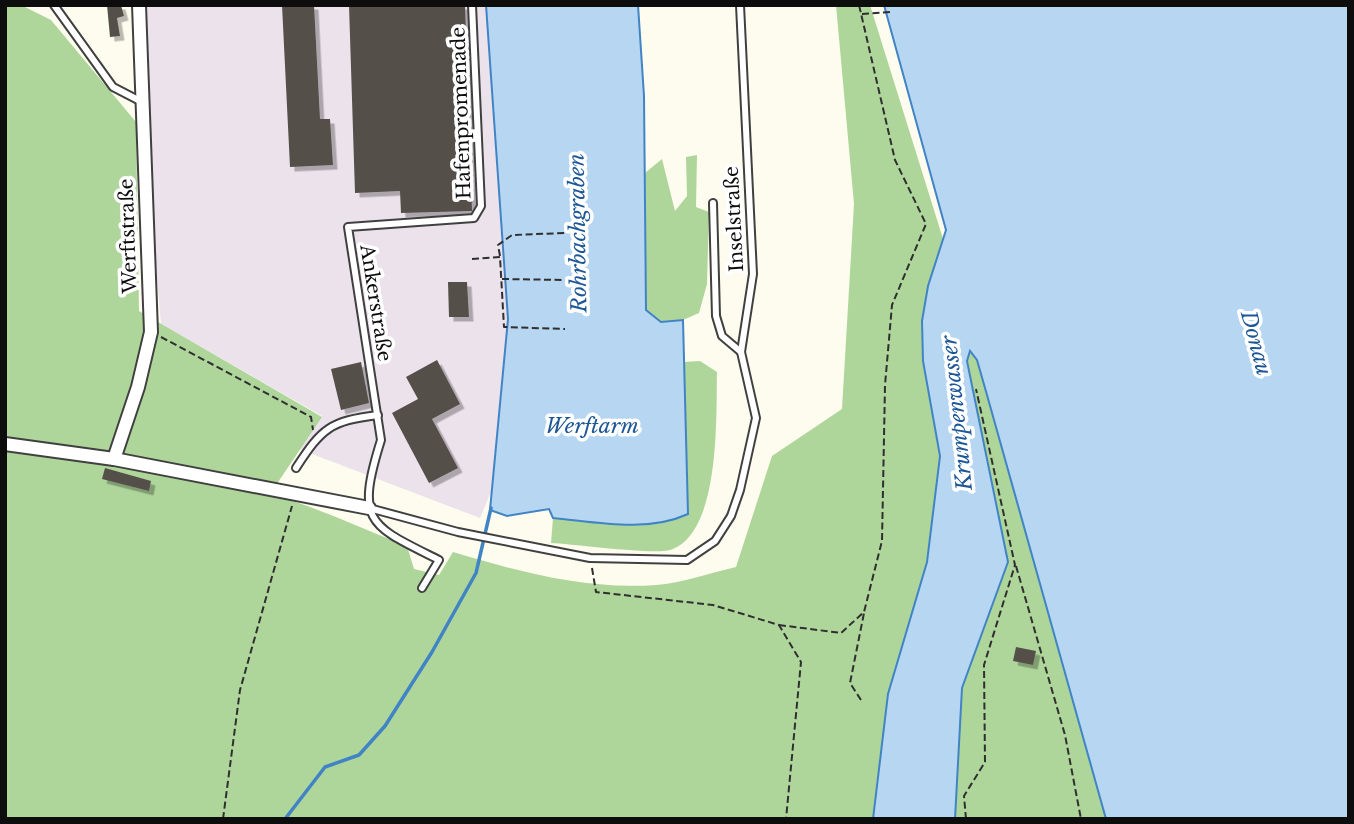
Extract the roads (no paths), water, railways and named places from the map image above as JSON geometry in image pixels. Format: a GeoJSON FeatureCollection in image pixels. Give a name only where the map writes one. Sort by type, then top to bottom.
{"type":"FeatureCollection","features":[{"type":"Feature","properties":{"kind":"street","name":"Werftstraße"},"geometry":{"type":"LineString","coordinates":[[114,459],[138,387],[150,332],[139,5]]}},
{"type":"Feature","properties":{"kind":"street"},"geometry":{"type":"LineString","coordinates":[[5,444],[114,459],[369,508]]}},
{"type":"Feature","properties":{"kind":"lane"},"geometry":{"type":"LineString","coordinates":[[54,5],[113,86],[142,102]]}},
{"type":"Feature","properties":{"kind":"lane","name":"Hafenpromenade"},"geometry":{"type":"LineString","coordinates":[[472,5],[481,206],[474,218]]}},
{"type":"Feature","properties":{"kind":"lane","name":"Inselstraße"},"geometry":{"type":"LineString","coordinates":[[369,508],[458,532],[590,558],[687,560],[715,541],[731,516],[740,490],[756,418],[741,352],[753,274],[740,5]]}},
{"type":"Feature","properties":{"kind":"lane"},"geometry":{"type":"LineString","coordinates":[[713,203],[716,316],[722,337],[741,352]]}},
{"type":"Feature","properties":{"kind":"lane","name":"Ankerstraße"},"geometry":{"type":"LineString","coordinates":[[369,508],[373,466],[381,440],[348,227],[474,218]]}},
{"type":"Feature","properties":{"kind":"lane"},"geometry":{"type":"LineString","coordinates":[[296,468],[314,441],[329,425],[345,419],[378,415]]}},
{"type":"Feature","properties":{"kind":"lane"},"geometry":{"type":"LineString","coordinates":[[369,508],[373,520],[382,531],[439,560],[422,588]]}},
{"type":"Feature","properties":{"kind":"water","name":"Werftarm"},"geometry":{"type":"Polygon","coordinates":[[[486,5],[638,5],[644,96],[646,310],[661,322],[683,320],[688,514],[656,523],[621,525],[553,518],[549,509],[507,516],[490,510],[508,319],[486,5]]]}},
{"type":"Feature","properties":{"kind":"water"},"geometry":{"type":"Polygon","coordinates":[[[884,5],[1349,5],[1349,819],[1106,819],[977,360],[970,351],[967,361],[1008,562],[962,688],[955,819],[873,819],[888,694],[927,562],[940,456],[923,361],[922,321],[928,286],[946,230],[884,5]]]}},
{"type":"Feature","properties":{"kind":"waterway","name":"Rohrbachgraben"},"geometry":{"type":"LineString","coordinates":[[285,819],[325,767],[359,755],[385,726],[432,652],[476,573],[491,508]]}},
{"type":"Feature","properties":{"kind":"water label","name":"Donau"},"geometry":{"type":"Point","coordinates":[1256,343]}},
{"type":"Feature","properties":{"kind":"water label","name":"Krumpenwasser"},"geometry":{"type":"Point","coordinates":[957,413]}}]}
